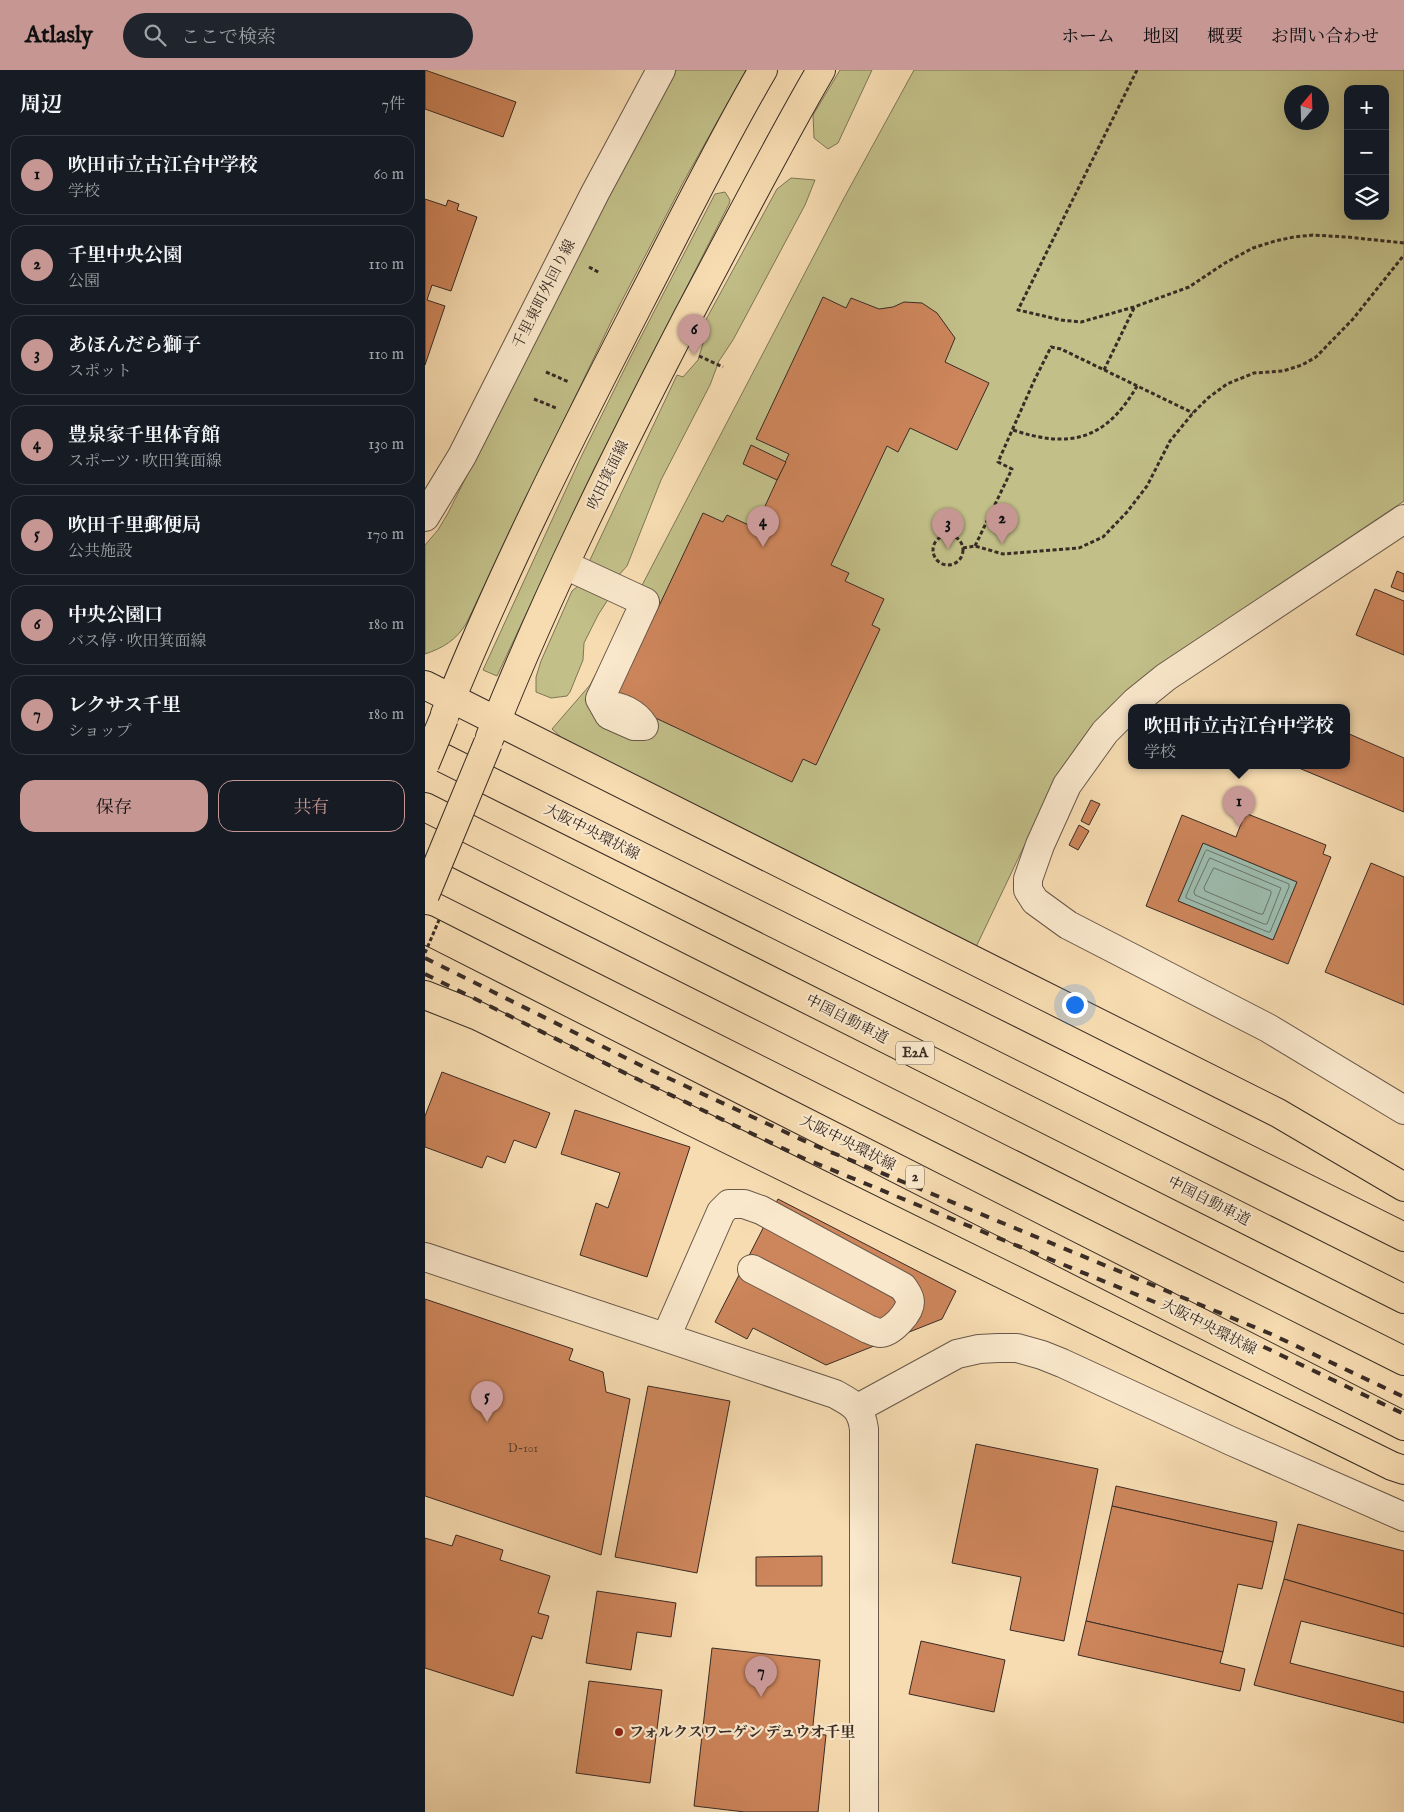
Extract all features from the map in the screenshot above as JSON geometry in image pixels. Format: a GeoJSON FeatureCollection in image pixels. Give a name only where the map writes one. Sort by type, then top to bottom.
{"type":"FeatureCollection","features":[{"type":"Feature","properties":{"kind":"main road"},"geometry":{"type":"LineString","coordinates":[[425,764],[463,668],[585,409],[732,124],[763,70]]}},
{"type":"Feature","properties":{"kind":"main road","name":"吹田箕面線"},"geometry":{"type":"LineString","coordinates":[[425,895],[492,732],[565,565],[674,343],[777,146],[821,70]]}},
{"type":"Feature","properties":{"kind":"main road"},"geometry":{"type":"LineString","coordinates":[[425,685],[448,708],[492,732],[1278,1113],[1404,1187]]}},
{"type":"Feature","properties":{"kind":"main road","name":"大阪中央環状線"},"geometry":{"type":"LineString","coordinates":[[425,749],[1404,1237]]}},
{"type":"Feature","properties":{"kind":"main road","name":"中国自動車道"},"geometry":{"type":"LineString","coordinates":[[425,806],[1404,1299]]}},
{"type":"Feature","properties":{"kind":"main road"},"geometry":{"type":"LineString","coordinates":[[425,870],[1404,1361]]}},
{"type":"Feature","properties":{"kind":"main road","name":"大阪中央環状線"},"geometry":{"type":"LineString","coordinates":[[425,929],[1404,1426]]}},
{"type":"Feature","properties":{"kind":"main road"},"geometry":{"type":"LineString","coordinates":[[425,995],[478,1016],[1374,1457],[1404,1470]]}},
{"type":"Feature","properties":{"kind":"street","name":"千里東町外回り線"},"geometry":{"type":"LineString","coordinates":[[425,517],[466,448],[595,192],[661,70]]}},
{"type":"Feature","properties":{"kind":"street"},"geometry":{"type":"LineString","coordinates":[[1133,704],[1166,677],[1404,519]]}},
{"type":"Feature","properties":{"kind":"street"},"geometry":{"type":"LineString","coordinates":[[565,565],[645,602],[602,692],[600,702],[605,706]]}},
{"type":"Feature","properties":{"kind":"street"},"geometry":{"type":"LineString","coordinates":[[1128,709],[1105,732],[1067,785],[1028,879],[1029,890],[1035,901],[1068,925],[1268,1028],[1404,1110]]}},
{"type":"Feature","properties":{"kind":"street"},"geometry":{"type":"LineString","coordinates":[[666,1337],[721,1212],[729,1204],[744,1204],[761,1210],[903,1287],[909,1296],[910,1304],[899,1322],[880,1333],[868,1329],[752,1269]]}},
{"type":"Feature","properties":{"kind":"street"},"geometry":{"type":"LineString","coordinates":[[425,1257],[835,1394],[858,1408],[862,1416],[864,1429],[864,1812]]}},
{"type":"Feature","properties":{"kind":"street"},"geometry":{"type":"LineString","coordinates":[[858,1408],[957,1354],[998,1348],[1017,1348],[1062,1363],[1240,1445],[1404,1517]]}},
{"type":"Feature","properties":{"kind":"path"},"geometry":{"type":"LineString","coordinates":[[1137,70],[1017,310],[1061,320],[1081,322],[1134,307],[1189,287],[1241,255],[1275,241],[1313,235],[1404,243]]}},
{"type":"Feature","properties":{"kind":"path"},"geometry":{"type":"LineString","coordinates":[[963,548],[975,546],[1003,554],[1079,548],[1103,537],[1127,512],[1147,486],[1170,441],[1193,413],[1227,384],[1254,373],[1283,371],[1316,357],[1353,319],[1404,255]]}},
{"type":"Feature","properties":{"kind":"path"},"geometry":{"type":"LineString","coordinates":[[1104,370],[1134,307]]}},
{"type":"Feature","properties":{"kind":"path"},"geometry":{"type":"LineString","coordinates":[[975,546],[1012,468],[998,462],[1034,381],[1051,348],[1061,349],[1193,413]]}},
{"type":"Feature","properties":{"kind":"path"},"geometry":{"type":"LineString","coordinates":[[697,356],[723,367]]}},
{"type":"Feature","properties":{"kind":"path"},"geometry":{"type":"LineString","coordinates":[[546,372],[573,384]]}},
{"type":"Feature","properties":{"kind":"path"},"geometry":{"type":"LineString","coordinates":[[1013,430],[1049,440],[1068,440],[1081,437],[1102,427],[1120,412],[1137,386]]}},
{"type":"Feature","properties":{"kind":"path"},"geometry":{"type":"LineString","coordinates":[[534,399],[560,410]]}},
{"type":"Feature","properties":{"kind":"path"},"geometry":{"type":"LineString","coordinates":[[949,535],[959,539],[963,548],[962,557],[955,564],[945,566],[937,562],[932,553],[933,543],[940,536],[949,535]]}},
{"type":"Feature","properties":{"kind":"shaded area"},"geometry":{"type":"Polygon","coordinates":[[[676,70],[746,70],[684,181],[613,318],[466,624],[449,643],[425,654],[425,545],[438,530],[448,513],[639,135],[676,70]]]}},
{"type":"Feature","properties":{"kind":"shaded area"},"geometry":{"type":"Polygon","coordinates":[[[840,70],[872,70],[838,143],[828,149],[814,138],[813,115],[840,70]]]}},
{"type":"Feature","properties":{"kind":"shaded area"},"geometry":{"type":"Polygon","coordinates":[[[914,70],[1404,70],[1404,501],[1159,665],[1107,710],[1083,738],[1058,775],[976,947],[562,738],[552,729],[590,685],[844,198],[914,70]]]}},
{"type":"Feature","properties":{"kind":"shaded area"},"geometry":{"type":"Polygon","coordinates":[[[791,178],[815,180],[805,205],[733,340],[719,361],[710,385],[661,480],[627,566],[618,576],[589,562],[677,375],[683,377],[698,360],[707,330],[702,327],[777,189],[791,178]]]}},
{"type":"Feature","properties":{"kind":"shaded area"},"geometry":{"type":"Polygon","coordinates":[[[725,192],[730,200],[729,204],[594,469],[497,676],[483,670],[581,457],[630,358],[715,194],[725,192]]]}},
{"type":"Feature","properties":{"kind":"shaded area"},"geometry":{"type":"Polygon","coordinates":[[[578,586],[609,598],[584,643],[583,660],[570,692],[567,696],[551,698],[536,692],[536,677],[541,661],[572,591],[578,586]]]}},
{"type":"Feature","properties":{"kind":"water"},"geometry":{"type":"Polygon","coordinates":[[[1203,843],[1297,882],[1273,940],[1178,901],[1203,843]]]}},
{"type":"Feature","properties":{"kind":"building"},"geometry":{"type":"Polygon","coordinates":[[[425,70],[516,102],[503,137],[425,109],[425,70]]]}},
{"type":"Feature","properties":{"kind":"building"},"geometry":{"type":"Polygon","coordinates":[[[425,199],[446,206],[448,200],[459,204],[457,210],[477,217],[451,291],[432,285],[427,300],[445,306],[425,365],[425,199]]]}},
{"type":"Feature","properties":{"kind":"building"},"geometry":{"type":"Polygon","coordinates":[[[823,297],[846,308],[851,298],[879,309],[893,307],[904,302],[922,303],[937,313],[955,338],[945,362],[989,383],[957,450],[910,428],[898,452],[887,446],[831,565],[849,573],[845,581],[884,599],[872,625],[880,629],[816,765],[803,759],[792,782],[615,699],[703,513],[723,522],[727,515],[755,528],[789,454],[756,439],[823,297]]]}},
{"type":"Feature","properties":{"kind":"building"},"geometry":{"type":"Polygon","coordinates":[[[751,445],[786,462],[777,480],[743,464],[751,445]]]}},
{"type":"Feature","properties":{"kind":"building"},"geometry":{"type":"Polygon","coordinates":[[[1397,571],[1404,574],[1404,592],[1391,587],[1397,571]]]}},
{"type":"Feature","properties":{"kind":"building"},"geometry":{"type":"Polygon","coordinates":[[[1375,589],[1404,601],[1404,655],[1356,635],[1375,589]]]}},
{"type":"Feature","properties":{"kind":"building"},"geometry":{"type":"Polygon","coordinates":[[[1350,734],[1404,758],[1404,812],[1301,769],[1350,769],[1350,734]]]}},
{"type":"Feature","properties":{"kind":"building"},"geometry":{"type":"Polygon","coordinates":[[[1091,800],[1100,804],[1089,825],[1081,821],[1091,800]]]}},
{"type":"Feature","properties":{"kind":"building"},"geometry":{"type":"Polygon","coordinates":[[[1245,813],[1326,845],[1323,854],[1331,857],[1288,964],[1146,906],[1182,815],[1236,837],[1245,813]],[[1203,843],[1178,901],[1273,940],[1297,882],[1203,843]]]}},
{"type":"Feature","properties":{"kind":"building"},"geometry":{"type":"Polygon","coordinates":[[[1079,825],[1089,831],[1078,850],[1069,845],[1079,825]]]}},
{"type":"Feature","properties":{"kind":"building"},"geometry":{"type":"Polygon","coordinates":[[[1371,863],[1404,877],[1404,1005],[1325,972],[1371,863]]]}},
{"type":"Feature","properties":{"kind":"building"},"geometry":{"type":"Polygon","coordinates":[[[442,1072],[550,1113],[536,1148],[514,1140],[505,1163],[487,1156],[482,1168],[425,1147],[425,1116],[442,1072]]]}},
{"type":"Feature","properties":{"kind":"building"},"geometry":{"type":"Polygon","coordinates":[[[575,1110],[690,1147],[647,1277],[580,1255],[596,1203],[608,1208],[620,1173],[561,1154],[575,1110]]]}},
{"type":"Feature","properties":{"kind":"building"},"geometry":{"type":"Polygon","coordinates":[[[778,1199],[956,1291],[942,1319],[826,1365],[753,1328],[747,1339],[715,1322],[778,1199]]]}},
{"type":"Feature","properties":{"kind":"building"},"geometry":{"type":"Polygon","coordinates":[[[425,1299],[573,1349],[569,1360],[603,1372],[606,1392],[630,1399],[601,1555],[425,1496],[425,1299]]]}},
{"type":"Feature","properties":{"kind":"building"},"geometry":{"type":"Polygon","coordinates":[[[648,1386],[730,1401],[697,1573],[615,1557],[648,1386]]]}},
{"type":"Feature","properties":{"kind":"building"},"geometry":{"type":"Polygon","coordinates":[[[976,1444],[1098,1469],[1064,1641],[1010,1630],[1021,1577],[952,1563],[976,1444]]]}},
{"type":"Feature","properties":{"kind":"building"},"geometry":{"type":"Polygon","coordinates":[[[1116,1486],[1277,1522],[1273,1542],[1112,1506],[1116,1486]]]}},
{"type":"Feature","properties":{"kind":"building"},"geometry":{"type":"Polygon","coordinates":[[[1112,1506],[1273,1542],[1262,1589],[1238,1584],[1223,1652],[1086,1621],[1112,1506]]]}},
{"type":"Feature","properties":{"kind":"building"},"geometry":{"type":"Polygon","coordinates":[[[1298,1524],[1404,1551],[1404,1614],[1284,1579],[1298,1524]]]}},
{"type":"Feature","properties":{"kind":"building"},"geometry":{"type":"Polygon","coordinates":[[[456,1535],[503,1550],[500,1560],[550,1576],[538,1613],[549,1616],[542,1639],[532,1636],[513,1696],[425,1668],[425,1538],[452,1546],[456,1535]]]}},
{"type":"Feature","properties":{"kind":"building"},"geometry":{"type":"Polygon","coordinates":[[[822,1556],[822,1586],[756,1586],[756,1557],[822,1556]]]}},
{"type":"Feature","properties":{"kind":"building"},"geometry":{"type":"Polygon","coordinates":[[[1284,1579],[1404,1614],[1404,1647],[1301,1621],[1290,1663],[1404,1692],[1404,1723],[1254,1685],[1284,1579]]]}},
{"type":"Feature","properties":{"kind":"building"},"geometry":{"type":"Polygon","coordinates":[[[597,1591],[676,1603],[671,1637],[637,1632],[631,1670],[586,1663],[597,1591]]]}},
{"type":"Feature","properties":{"kind":"building"},"geometry":{"type":"Polygon","coordinates":[[[1086,1621],[1223,1652],[1220,1663],[1245,1669],[1240,1691],[1078,1655],[1086,1621]]]}},
{"type":"Feature","properties":{"kind":"building"},"geometry":{"type":"Polygon","coordinates":[[[921,1641],[1005,1660],[994,1712],[909,1694],[921,1641]]]}},
{"type":"Feature","properties":{"kind":"building"},"geometry":{"type":"Polygon","coordinates":[[[712,1648],[820,1660],[812,1734],[826,1735],[818,1812],[745,1812],[694,1806],[712,1648]]]}},
{"type":"Feature","properties":{"kind":"building","name":"フォルクスワーゲン デュウオ千里"},"geometry":{"type":"Polygon","coordinates":[[[589,1681],[662,1690],[650,1783],[576,1773],[589,1681]]]}},
{"type":"Feature","properties":{"kind":"railway"},"geometry":{"type":"LineString","coordinates":[[425,958],[640,1065],[809,1143],[1271,1334],[1404,1397]]}},
{"type":"Feature","properties":{"kind":"railway"},"geometry":{"type":"LineString","coordinates":[[425,974],[633,1077],[803,1158],[1262,1346],[1404,1414]]}},
{"type":"Feature","properties":{"kind":"place","name":"中央公園口"},"geometry":{"type":"Point","coordinates":[694,355]}},
{"type":"Feature","properties":{"kind":"place","name":"千里中央公園"},"geometry":{"type":"Point","coordinates":[1002,544]}},
{"type":"Feature","properties":{"kind":"place","name":"豊泉家千里体育館"},"geometry":{"type":"Point","coordinates":[763,547]}},
{"type":"Feature","properties":{"kind":"place","name":"あほんだら獅子"},"geometry":{"type":"Point","coordinates":[948,549]}},
{"type":"Feature","properties":{"kind":"place","name":"吹田市立古江台中学校"},"geometry":{"type":"Point","coordinates":[1239,827]}},
{"type":"Feature","properties":{"kind":"place","name":"吹田千里郵便局"},"geometry":{"type":"Point","coordinates":[487,1422]}},
{"type":"Feature","properties":{"kind":"place","name":"レクサス千里"},"geometry":{"type":"Point","coordinates":[761,1697]}},
{"type":"Feature","properties":{"kind":"place","name":"フォルクスワーゲン デュウオ千里"},"geometry":{"type":"Point","coordinates":[619,1732]}}]}
